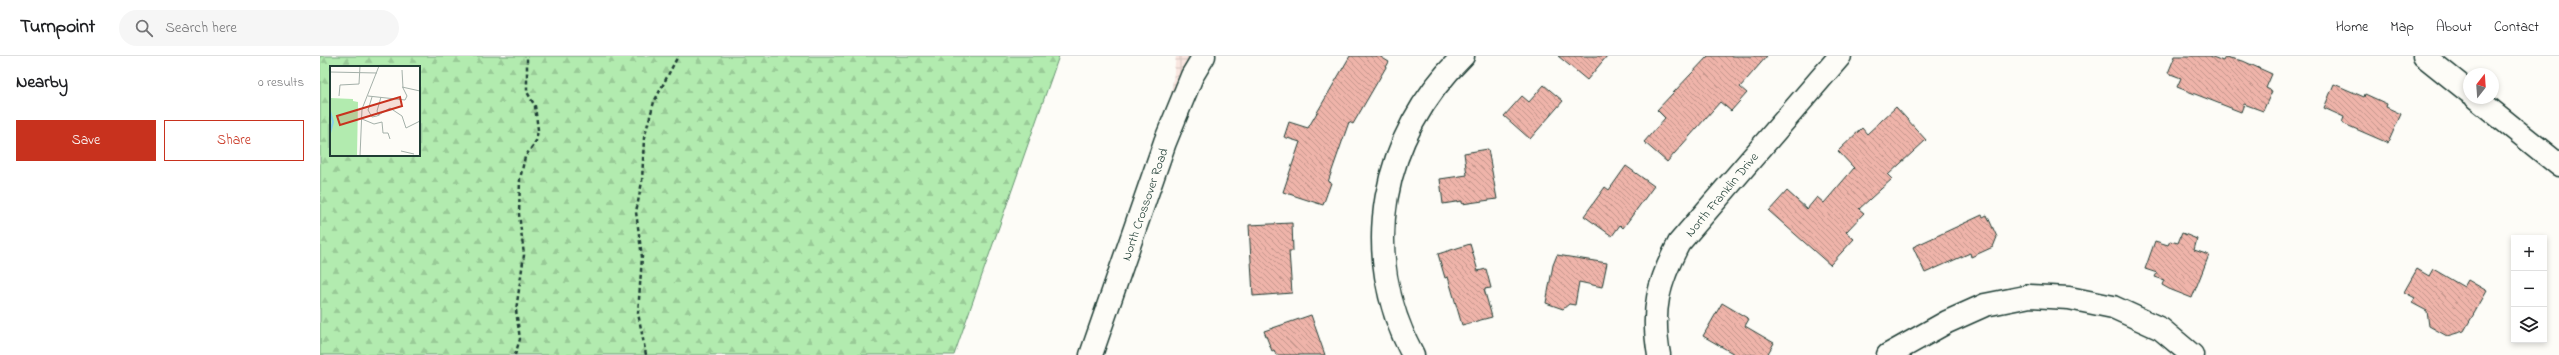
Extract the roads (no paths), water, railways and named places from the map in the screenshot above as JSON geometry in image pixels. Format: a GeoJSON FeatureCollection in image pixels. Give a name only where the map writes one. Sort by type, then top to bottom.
{"type":"FeatureCollection","features":[{"type":"Feature","properties":{"kind":"street","name":"North Crossover Road"},"geometry":{"type":"LineString","coordinates":[[1091,355],[1165,142],[1192,76],[1204,56]]}},
{"type":"Feature","properties":{"kind":"street"},"geometry":{"type":"LineString","coordinates":[[1413,355],[1401,333],[1386,279],[1383,240],[1385,205],[1391,172],[1407,132],[1426,98],[1463,56]]}},
{"type":"Feature","properties":{"kind":"street","name":"North Franklin Drive"},"geometry":{"type":"LineString","coordinates":[[1659,355],[1656,339],[1656,304],[1663,273],[1679,243],[1840,56]]}},
{"type":"Feature","properties":{"kind":"street"},"geometry":{"type":"LineString","coordinates":[[2424,56],[2463,87]]}},
{"type":"Feature","properties":{"kind":"street"},"geometry":{"type":"LineString","coordinates":[[2483,104],[2559,165]]}},
{"type":"Feature","properties":{"kind":"street"},"geometry":{"type":"LineString","coordinates":[[1888,355],[1947,322],[1985,305],[2030,296],[2070,298],[2113,307],[2161,329],[2192,355]]}}]}
